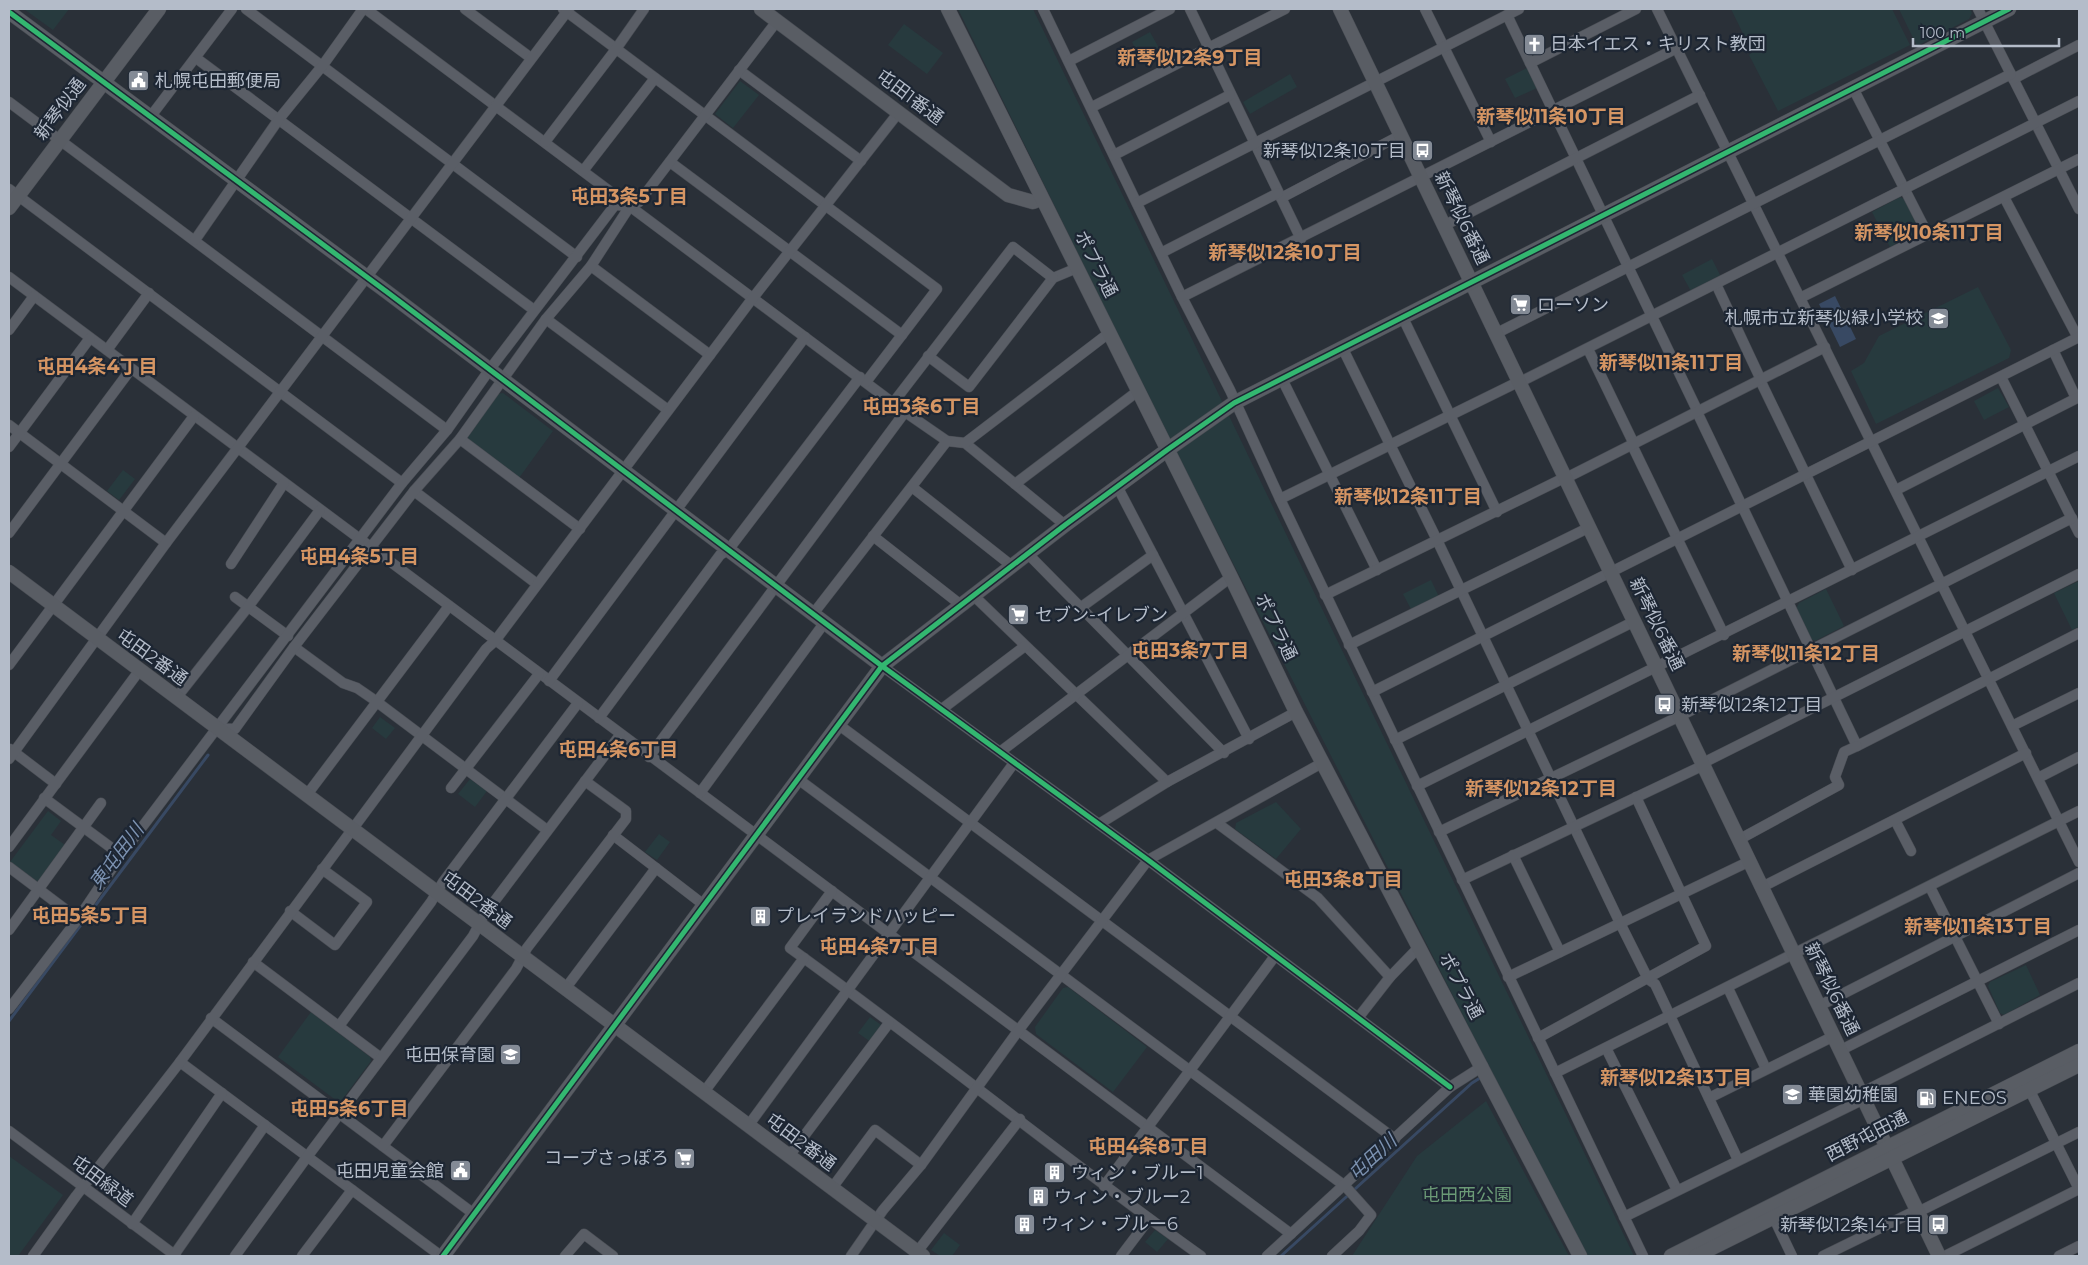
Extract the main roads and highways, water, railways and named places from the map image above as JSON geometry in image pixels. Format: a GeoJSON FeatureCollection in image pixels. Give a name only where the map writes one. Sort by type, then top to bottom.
{"type":"FeatureCollection","features":[{"type":"Feature","properties":{"kind":"water"},"geometry":{"type":"Polygon","coordinates":[[[1835,296],[1856,339],[1840,347],[1819,304],[1835,296]]]}},
{"type":"Feature","properties":{"kind":"waterway","name":"東屯田川"},"geometry":{"type":"LineString","coordinates":[[9,1021],[208,755]]}},
{"type":"Feature","properties":{"kind":"waterway","name":"屯田川"},"geometry":{"type":"LineString","coordinates":[[1281,1256],[1472,1083],[1480,1078]]}},
{"type":"Feature","properties":{"kind":"place","name":"日本イエス・キリスト教団"},"geometry":{"type":"Point","coordinates":[1534,44]}},
{"type":"Feature","properties":{"kind":"place","name":"札幌屯田郵便局"},"geometry":{"type":"Point","coordinates":[139,81]}},
{"type":"Feature","properties":{"kind":"place","name":"新琴似12条10丁目"},"geometry":{"type":"Point","coordinates":[1422,151]}},
{"type":"Feature","properties":{"kind":"place","name":"ローソン"},"geometry":{"type":"Point","coordinates":[1521,305]}},
{"type":"Feature","properties":{"kind":"place","name":"札幌市立新琴似緑小学校"},"geometry":{"type":"Point","coordinates":[1939,318]}},
{"type":"Feature","properties":{"kind":"place","name":"セブン-イレブン"},"geometry":{"type":"Point","coordinates":[1019,615]}},
{"type":"Feature","properties":{"kind":"place","name":"新琴似12条12丁目"},"geometry":{"type":"Point","coordinates":[1665,705]}},
{"type":"Feature","properties":{"kind":"place","name":"プレイランドハッピー"},"geometry":{"type":"Point","coordinates":[760,916]}},
{"type":"Feature","properties":{"kind":"place","name":"屯田保育園"},"geometry":{"type":"Point","coordinates":[511,1055]}},
{"type":"Feature","properties":{"kind":"place","name":"華園幼稚園"},"geometry":{"type":"Point","coordinates":[1792,1095]}},
{"type":"Feature","properties":{"kind":"place","name":"ENEOS"},"geometry":{"type":"Point","coordinates":[1926,1098]}},
{"type":"Feature","properties":{"kind":"place","name":"コープさっぽろ"},"geometry":{"type":"Point","coordinates":[685,1158]}},
{"type":"Feature","properties":{"kind":"place","name":"屯田児童会館"},"geometry":{"type":"Point","coordinates":[460,1171]}},
{"type":"Feature","properties":{"kind":"place","name":"ウィン・ブルー1"},"geometry":{"type":"Point","coordinates":[1055,1173]}},
{"type":"Feature","properties":{"kind":"place","name":"ウィン・ブルー2"},"geometry":{"type":"Point","coordinates":[1038,1197]}},
{"type":"Feature","properties":{"kind":"place","name":"ウィン・ブルー6"},"geometry":{"type":"Point","coordinates":[1025,1224]}},
{"type":"Feature","properties":{"kind":"place","name":"新琴似12条14丁目"},"geometry":{"type":"Point","coordinates":[1939,1225]}},
{"type":"Feature","properties":{"kind":"district","name":"新琴似12条9丁目"},"geometry":{"type":"Point","coordinates":[1190,57]}},
{"type":"Feature","properties":{"kind":"district","name":"新琴似11条10丁目"},"geometry":{"type":"Point","coordinates":[1551,116]}},
{"type":"Feature","properties":{"kind":"district","name":"屯田3条5丁目"},"geometry":{"type":"Point","coordinates":[629,196]}},
{"type":"Feature","properties":{"kind":"district","name":"新琴似10条11丁目"},"geometry":{"type":"Point","coordinates":[1929,232]}},
{"type":"Feature","properties":{"kind":"district","name":"新琴似12条10丁目"},"geometry":{"type":"Point","coordinates":[1285,252]}},
{"type":"Feature","properties":{"kind":"district","name":"新琴似11条11丁目"},"geometry":{"type":"Point","coordinates":[1671,362]}},
{"type":"Feature","properties":{"kind":"district","name":"屯田4条4丁目"},"geometry":{"type":"Point","coordinates":[97,366]}},
{"type":"Feature","properties":{"kind":"district","name":"屯田3条6丁目"},"geometry":{"type":"Point","coordinates":[921,406]}},
{"type":"Feature","properties":{"kind":"district","name":"新琴似12条11丁目"},"geometry":{"type":"Point","coordinates":[1408,496]}},
{"type":"Feature","properties":{"kind":"district","name":"屯田4条5丁目"},"geometry":{"type":"Point","coordinates":[359,556]}},
{"type":"Feature","properties":{"kind":"district","name":"屯田3条7丁目"},"geometry":{"type":"Point","coordinates":[1190,650]}},
{"type":"Feature","properties":{"kind":"district","name":"新琴似11条12丁目"},"geometry":{"type":"Point","coordinates":[1806,653]}},
{"type":"Feature","properties":{"kind":"district","name":"屯田4条6丁目"},"geometry":{"type":"Point","coordinates":[618,749]}},
{"type":"Feature","properties":{"kind":"district","name":"新琴似12条12丁目"},"geometry":{"type":"Point","coordinates":[1541,788]}},
{"type":"Feature","properties":{"kind":"district","name":"屯田3条8丁目"},"geometry":{"type":"Point","coordinates":[1343,879]}},
{"type":"Feature","properties":{"kind":"district","name":"屯田5条5丁目"},"geometry":{"type":"Point","coordinates":[90,915]}},
{"type":"Feature","properties":{"kind":"district","name":"新琴似11条13丁目"},"geometry":{"type":"Point","coordinates":[1978,926]}},
{"type":"Feature","properties":{"kind":"district","name":"屯田4条7丁目"},"geometry":{"type":"Point","coordinates":[879,946]}},
{"type":"Feature","properties":{"kind":"district","name":"新琴似12条13丁目"},"geometry":{"type":"Point","coordinates":[1676,1077]}},
{"type":"Feature","properties":{"kind":"district","name":"屯田5条6丁目"},"geometry":{"type":"Point","coordinates":[349,1108]}},
{"type":"Feature","properties":{"kind":"district","name":"屯田4条8丁目"},"geometry":{"type":"Point","coordinates":[1148,1146]}},
{"type":"Feature","properties":{"kind":"park label","name":"屯田西公園"},"geometry":{"type":"Point","coordinates":[1467,1195]}}]}
